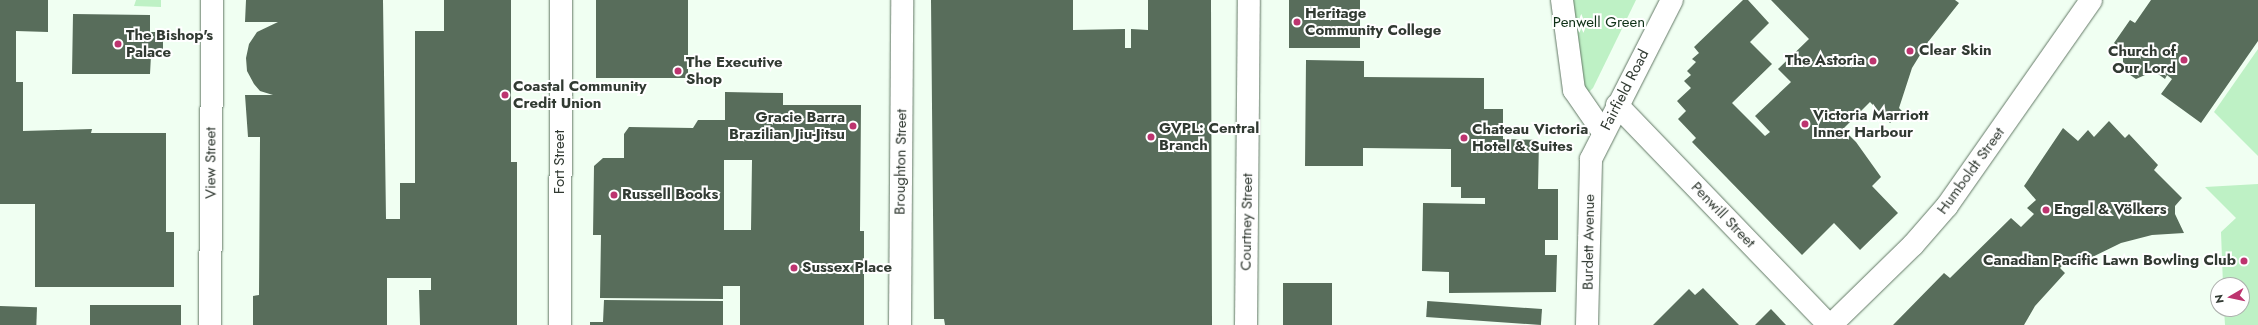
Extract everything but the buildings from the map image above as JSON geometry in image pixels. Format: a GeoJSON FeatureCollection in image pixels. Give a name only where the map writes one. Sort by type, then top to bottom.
{"type":"FeatureCollection","features":[{"type":"Feature","properties":{"kind":"street","name":"View Street"},"geometry":{"type":"LineString","coordinates":[[210,325],[212,0]]}},
{"type":"Feature","properties":{"kind":"street","name":"Fort Street"},"geometry":{"type":"LineString","coordinates":[[560,325],[561,0]]}},
{"type":"Feature","properties":{"kind":"street","name":"Broughton Street"},"geometry":{"type":"LineString","coordinates":[[900,325],[902,0]]}},
{"type":"Feature","properties":{"kind":"street","name":"Courtney Street"},"geometry":{"type":"LineString","coordinates":[[1246,325],[1249,0]]}},
{"type":"Feature","properties":{"kind":"street"},"geometry":{"type":"LineString","coordinates":[[1562,0],[1574,90],[1603,132]]}},
{"type":"Feature","properties":{"kind":"street","name":"Fairfield Road"},"geometry":{"type":"LineString","coordinates":[[1591,159],[1603,132],[1672,0]]}},
{"type":"Feature","properties":{"kind":"street","name":"Humboldt Street"},"geometry":{"type":"LineString","coordinates":[[1830,325],[1913,245],[1947,206],[2091,0]]}},
{"type":"Feature","properties":{"kind":"street","name":"Penwill Street"},"geometry":{"type":"LineString","coordinates":[[1617,105],[1830,325]]}},
{"type":"Feature","properties":{"kind":"street","name":"Burdett Avenue"},"geometry":{"type":"LineString","coordinates":[[1587,325],[1591,159]]}},
{"type":"Feature","properties":{"kind":"green space"},"geometry":{"type":"Polygon","coordinates":[[[136,0],[161,0],[161,7],[134,6],[136,0]]]}},
{"type":"Feature","properties":{"kind":"green space","name":"Penwell Green"},"geometry":{"type":"Polygon","coordinates":[[[1571,0],[1636,0],[1593,88],[1587,94],[1584,92],[1571,0]]]}},
{"type":"Feature","properties":{"kind":"green space"},"geometry":{"type":"Polygon","coordinates":[[[2258,49],[2258,156],[2214,112],[2258,49]]]}},
{"type":"Feature","properties":{"kind":"green space"},"geometry":{"type":"Polygon","coordinates":[[[2258,184],[2258,325],[2225,325],[2224,317],[2250,317],[2250,277],[2223,277],[2221,232],[2236,218],[2205,187],[2258,184]]]}},
{"type":"Feature","properties":{"kind":"place","name":"Heritage Community College"},"geometry":{"type":"Point","coordinates":[1297,22]}},
{"type":"Feature","properties":{"kind":"place","name":"The Bishop's Palace"},"geometry":{"type":"Point","coordinates":[118,44]}},
{"type":"Feature","properties":{"kind":"place","name":"Clear Skin"},"geometry":{"type":"Point","coordinates":[1910,51]}},
{"type":"Feature","properties":{"kind":"place","name":"Church of Our Lord"},"geometry":{"type":"Point","coordinates":[2184,60]}},
{"type":"Feature","properties":{"kind":"place","name":"The Astoria"},"geometry":{"type":"Point","coordinates":[1873,61]}},
{"type":"Feature","properties":{"kind":"place","name":"The Executive Shop"},"geometry":{"type":"Point","coordinates":[678,71]}},
{"type":"Feature","properties":{"kind":"place","name":"Coastal Community Credit Union"},"geometry":{"type":"Point","coordinates":[505,95]}},
{"type":"Feature","properties":{"kind":"place","name":"Victoria Marriott Inner Harbour"},"geometry":{"type":"Point","coordinates":[1805,124]}},
{"type":"Feature","properties":{"kind":"place","name":"Gracie Barra Brazilian Jiu-Jitsu"},"geometry":{"type":"Point","coordinates":[853,126]}},
{"type":"Feature","properties":{"kind":"place","name":"GVPL: Central Branch"},"geometry":{"type":"Point","coordinates":[1151,137]}},
{"type":"Feature","properties":{"kind":"place","name":"Chateau Victoria Hotel & Suites"},"geometry":{"type":"Point","coordinates":[1464,138]}},
{"type":"Feature","properties":{"kind":"place","name":"Russell Books"},"geometry":{"type":"Point","coordinates":[614,195]}},
{"type":"Feature","properties":{"kind":"place","name":"Engel & Völkers"},"geometry":{"type":"Point","coordinates":[2046,210]}},
{"type":"Feature","properties":{"kind":"place","name":"Canadian Pacific Lawn Bowling Club"},"geometry":{"type":"Point","coordinates":[2244,261]}},
{"type":"Feature","properties":{"kind":"place","name":"Sussex Place"},"geometry":{"type":"Point","coordinates":[794,268]}}]}
